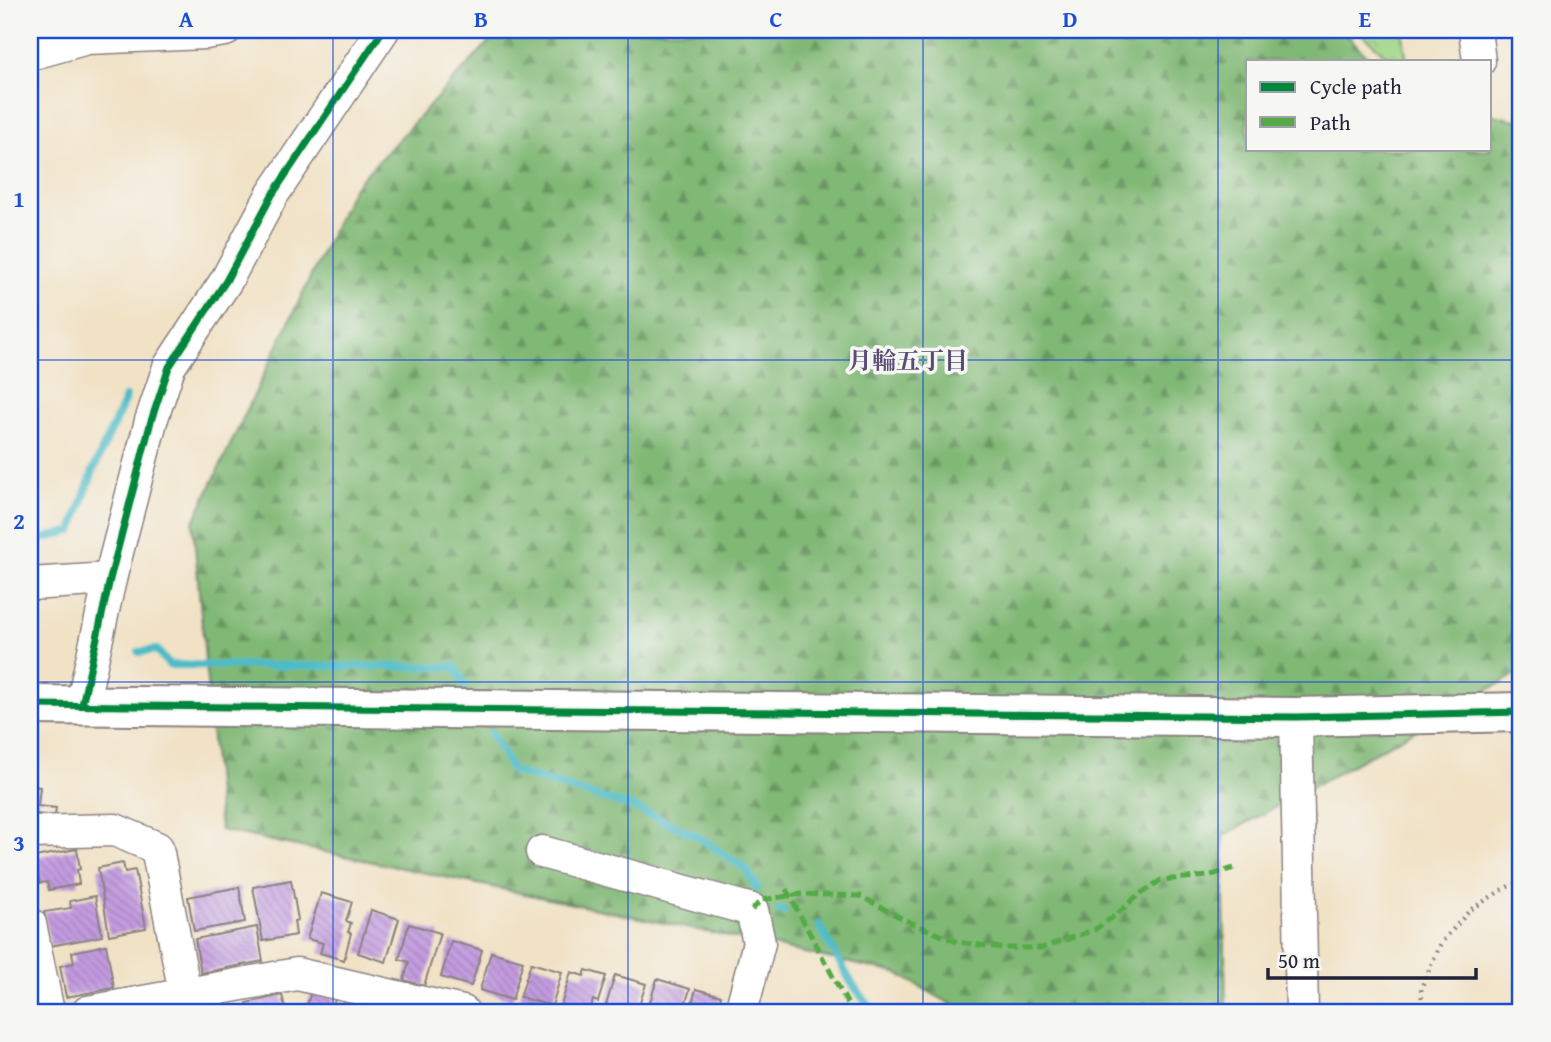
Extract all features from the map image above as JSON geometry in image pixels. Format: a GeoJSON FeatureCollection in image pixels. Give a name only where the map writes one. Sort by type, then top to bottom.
{"type":"FeatureCollection","features":[{"type":"Feature","properties":{"kind":"street"},"geometry":{"type":"LineString","coordinates":[[30,54],[87,38],[225,30]]}},
{"type":"Feature","properties":{"kind":"street"},"geometry":{"type":"LineString","coordinates":[[82,705],[110,579],[151,421],[169,367],[226,281],[272,195],[383,30]]}},
{"type":"Feature","properties":{"kind":"street"},"geometry":{"type":"LineString","coordinates":[[1475,30],[1479,60]]}},
{"type":"Feature","properties":{"kind":"street"},"geometry":{"type":"LineString","coordinates":[[30,583],[110,579]]}},
{"type":"Feature","properties":{"kind":"street"},"geometry":{"type":"LineString","coordinates":[[30,705],[1296,717],[1521,712]]}},
{"type":"Feature","properties":{"kind":"street"},"geometry":{"type":"LineString","coordinates":[[1296,717],[1302,1012]]}},
{"type":"Feature","properties":{"kind":"street"},"geometry":{"type":"LineString","coordinates":[[30,832],[116,830],[157,848],[185,993]]}},
{"type":"Feature","properties":{"kind":"street"},"geometry":{"type":"LineString","coordinates":[[542,852],[752,910],[759,943],[741,1012]]}},
{"type":"Feature","properties":{"kind":"street"},"geometry":{"type":"LineString","coordinates":[[30,925],[48,1012]]}},
{"type":"Feature","properties":{"kind":"street"},"geometry":{"type":"LineString","coordinates":[[89,1012],[297,974],[463,1012]]}},
{"type":"Feature","properties":{"kind":"path"},"geometry":{"type":"LineString","coordinates":[[1423,1012],[1421,988],[1441,943],[1470,910],[1521,881]]}},
{"type":"Feature","properties":{"kind":"green space"},"geometry":{"type":"Polygon","coordinates":[[[500,30],[1343,30],[1370,60],[1246,60],[1246,150],[1492,150],[1492,114],[1521,121],[1521,672],[1223,836],[1226,1012],[965,1012],[896,973],[220,830],[193,523],[353,188],[500,30]]]}},
{"type":"Feature","properties":{"kind":"green space"},"geometry":{"type":"Polygon","coordinates":[[[1358,30],[1402,30],[1407,60],[1391,60],[1358,30]]]}},
{"type":"Feature","properties":{"kind":"building"},"geometry":{"type":"Polygon","coordinates":[[[30,786],[40,787],[38,806],[56,808],[55,816],[30,816],[30,786]]]}},
{"type":"Feature","properties":{"kind":"building"},"geometry":{"type":"Polygon","coordinates":[[[77,849],[79,884],[49,890],[47,882],[40,883],[35,857],[77,849]]]}},
{"type":"Feature","properties":{"kind":"building"},"geometry":{"type":"Polygon","coordinates":[[[123,863],[125,872],[135,870],[146,928],[109,935],[98,868],[123,863]]]}},
{"type":"Feature","properties":{"kind":"building"},"geometry":{"type":"Polygon","coordinates":[[[291,880],[298,920],[294,921],[296,935],[263,941],[253,887],[291,880]]]}},
{"type":"Feature","properties":{"kind":"building"},"geometry":{"type":"Polygon","coordinates":[[[239,887],[245,922],[194,931],[188,897],[239,887]]]}},
{"type":"Feature","properties":{"kind":"building"},"geometry":{"type":"Polygon","coordinates":[[[321,893],[352,902],[346,921],[351,923],[348,932],[351,933],[344,960],[320,953],[323,943],[307,939],[321,893]]]}},
{"type":"Feature","properties":{"kind":"building"},"geometry":{"type":"Polygon","coordinates":[[[95,896],[102,936],[50,946],[44,912],[71,908],[70,901],[95,896]]]}},
{"type":"Feature","properties":{"kind":"building"},"geometry":{"type":"Polygon","coordinates":[[[371,910],[399,919],[386,962],[358,953],[371,910]]]}},
{"type":"Feature","properties":{"kind":"building"},"geometry":{"type":"Polygon","coordinates":[[[409,924],[440,933],[424,986],[404,980],[409,962],[399,959],[409,924]]]}},
{"type":"Feature","properties":{"kind":"building"},"geometry":{"type":"Polygon","coordinates":[[[257,927],[263,961],[201,973],[195,939],[257,927]]]}},
{"type":"Feature","properties":{"kind":"building"},"geometry":{"type":"Polygon","coordinates":[[[451,941],[482,950],[471,986],[441,977],[451,941]]]}},
{"type":"Feature","properties":{"kind":"building"},"geometry":{"type":"Polygon","coordinates":[[[106,945],[114,988],[66,997],[60,966],[74,963],[72,952],[106,945]]]}},
{"type":"Feature","properties":{"kind":"building"},"geometry":{"type":"Polygon","coordinates":[[[491,952],[523,961],[512,1000],[480,990],[491,952]]]}},
{"type":"Feature","properties":{"kind":"building"},"geometry":{"type":"Polygon","coordinates":[[[531,963],[562,972],[552,1006],[520,997],[531,963]]]}},
{"type":"Feature","properties":{"kind":"building"},"geometry":{"type":"Polygon","coordinates":[[[586,970],[606,976],[598,1002],[593,1000],[590,1012],[559,1012],[571,972],[584,976],[586,970]]]}},
{"type":"Feature","properties":{"kind":"building"},"geometry":{"type":"Polygon","coordinates":[[[615,975],[646,984],[637,1012],[604,1012],[615,975]]]}},
{"type":"Feature","properties":{"kind":"building"},"geometry":{"type":"Polygon","coordinates":[[[657,979],[690,989],[683,1012],[647,1012],[657,979]]]}},
{"type":"Feature","properties":{"kind":"building"},"geometry":{"type":"Polygon","coordinates":[[[696,989],[721,996],[716,1012],[690,1012],[696,989]]]}},
{"type":"Feature","properties":{"kind":"building"},"geometry":{"type":"Polygon","coordinates":[[[311,992],[335,999],[331,1012],[305,1012],[311,992]]]}},
{"type":"Feature","properties":{"kind":"building"},"geometry":{"type":"Polygon","coordinates":[[[282,995],[286,1012],[249,1012],[247,1003],[282,995]]]}},
{"type":"Feature","properties":{"kind":"building"},"geometry":{"type":"Polygon","coordinates":[[[349,1002],[369,1009],[368,1012],[346,1012],[349,1002]]]}},
{"type":"Feature","properties":{"kind":"waterway"},"geometry":{"type":"LineString","coordinates":[[30,542],[72,531],[93,471],[126,397]]}},
{"type":"Feature","properties":{"kind":"waterway"},"geometry":{"type":"LineString","coordinates":[[139,652],[157,650],[169,665],[455,667],[465,685]]}},
{"type":"Feature","properties":{"kind":"waterway"},"geometry":{"type":"LineString","coordinates":[[491,733],[512,771],[635,808],[697,836],[746,869],[757,888]]}},
{"type":"Feature","properties":{"kind":"waterway"},"geometry":{"type":"LineString","coordinates":[[779,910],[784,912]]}},
{"type":"Feature","properties":{"kind":"waterway"},"geometry":{"type":"LineString","coordinates":[[819,925],[851,982],[873,1012]]}},
{"type":"Feature","properties":{"kind":"marked path"},"geometry":{"type":"LineString","coordinates":[[752,910],[761,900],[802,894],[860,896],[905,920],[957,942],[1002,948],[1041,948],[1094,930],[1161,880],[1208,876],[1234,868]]}},
{"type":"Feature","properties":{"kind":"marked path"},"geometry":{"type":"LineString","coordinates":[[786,889],[852,1012]]}},
{"type":"Feature","properties":{"kind":"cycle path"},"geometry":{"type":"LineString","coordinates":[[82,705],[110,579],[151,421],[169,367],[226,281],[272,195],[383,30]]}},
{"type":"Feature","properties":{"kind":"cycle path"},"geometry":{"type":"LineString","coordinates":[[30,705],[1296,717],[1521,712]]}},
{"type":"Feature","properties":{"kind":"district","name":"月輪五丁目"},"geometry":{"type":"Point","coordinates":[908,361]}}]}
